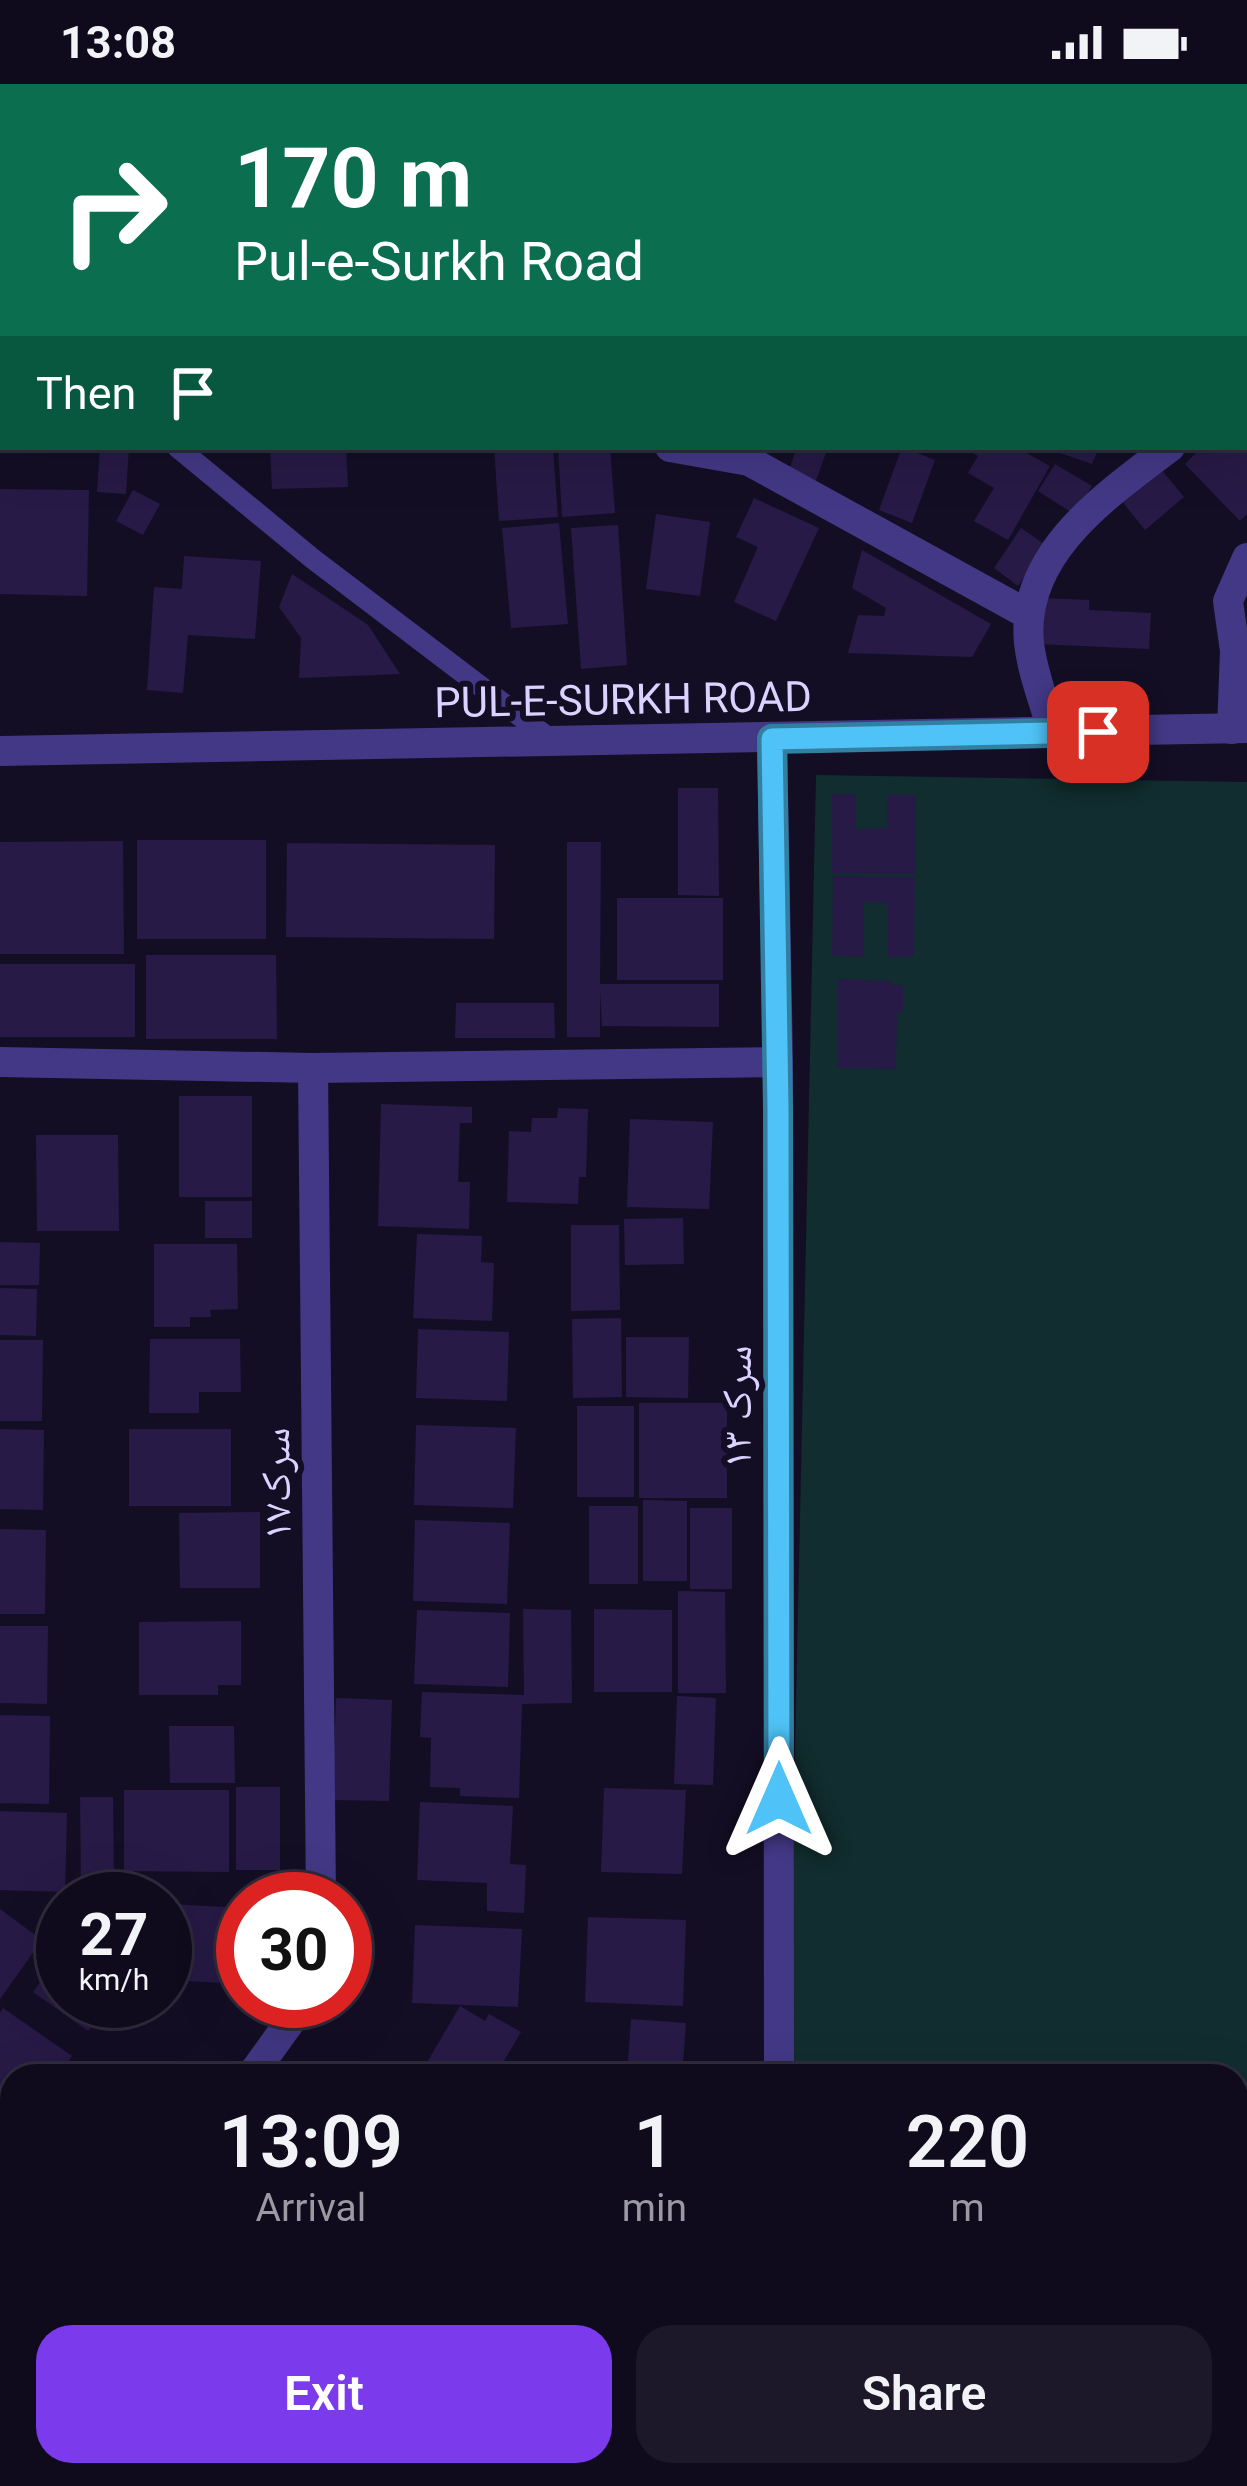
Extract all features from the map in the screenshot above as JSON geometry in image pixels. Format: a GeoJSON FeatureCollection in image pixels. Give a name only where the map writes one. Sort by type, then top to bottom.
{"type":"FeatureCollection","features":[{"type":"Feature","properties":{"kind":"street"},"geometry":{"type":"LineString","coordinates":[[689,450],[749,461],[1029,615]]}},
{"type":"Feature","properties":{"kind":"street"},"geometry":{"type":"LineString","coordinates":[[1053,733],[1029,646],[1029,615],[1050,557],[1096,504],[1166,450]]}},
{"type":"Feature","properties":{"kind":"street"},"geometry":{"type":"LineString","coordinates":[[1240,729],[1228,601],[1247,559]]}},
{"type":"Feature","properties":{"kind":"street","name":"PUL-E-SURKH ROAD"},"geometry":{"type":"LineString","coordinates":[[0,751],[1240,729]]}},
{"type":"Feature","properties":{"kind":"street","name":"سرک ۱۳"},"geometry":{"type":"LineString","coordinates":[[772,739],[778,1062],[779,2064]]}},
{"type":"Feature","properties":{"kind":"street"},"geometry":{"type":"LineString","coordinates":[[0,1062],[313,1068],[778,1062]]}},
{"type":"Feature","properties":{"kind":"street","name":"سرک۱۷"},"geometry":{"type":"LineString","coordinates":[[313,1068],[321,1872]]}},
{"type":"Feature","properties":{"kind":"street"},"geometry":{"type":"LineString","coordinates":[[260,2064],[286,2028]]}},
{"type":"Feature","properties":{"kind":"lane"},"geometry":{"type":"LineString","coordinates":[[181,450],[313,559],[554,742]]}},
{"type":"Feature","properties":{"kind":"green space"},"geometry":{"type":"Polygon","coordinates":[[[816,775],[1247,782],[1247,2064],[788,2064],[816,775]]]}},
{"type":"Feature","properties":{"kind":"building"},"geometry":{"type":"Polygon","coordinates":[[[100,450],[129,450],[126,494],[97,492],[100,450]]]}},
{"type":"Feature","properties":{"kind":"building"},"geometry":{"type":"Polygon","coordinates":[[[270,450],[346,450],[348,487],[272,489],[270,450]]]}},
{"type":"Feature","properties":{"kind":"building"},"geometry":{"type":"Polygon","coordinates":[[[494,450],[553,450],[558,517],[499,521],[494,450]]]}},
{"type":"Feature","properties":{"kind":"building"},"geometry":{"type":"Polygon","coordinates":[[[558,450],[610,450],[615,513],[562,517],[558,450]]]}},
{"type":"Feature","properties":{"kind":"building"},"geometry":{"type":"Polygon","coordinates":[[[790,450],[827,450],[814,486],[787,477],[795,452],[790,450]]]}},
{"type":"Feature","properties":{"kind":"building"},"geometry":{"type":"Polygon","coordinates":[[[901,450],[935,460],[912,523],[879,510],[901,450]]]}},
{"type":"Feature","properties":{"kind":"building"},"geometry":{"type":"Polygon","coordinates":[[[967,450],[1021,450],[1050,466],[1008,540],[974,521],[994,488],[968,473],[978,456],[967,450]]]}},
{"type":"Feature","properties":{"kind":"building"},"geometry":{"type":"Polygon","coordinates":[[[1058,450],[1098,450],[1092,464],[1058,450]]]}},
{"type":"Feature","properties":{"kind":"building"},"geometry":{"type":"Polygon","coordinates":[[[1199,450],[1247,450],[1247,514],[1240,521],[1185,464],[1199,450]]]}},
{"type":"Feature","properties":{"kind":"building"},"geometry":{"type":"Polygon","coordinates":[[[1055,464],[1092,486],[1074,514],[1038,491],[1055,464]]]}},
{"type":"Feature","properties":{"kind":"building"},"geometry":{"type":"Polygon","coordinates":[[[1160,468],[1184,497],[1145,530],[1121,500],[1160,468]]]}},
{"type":"Feature","properties":{"kind":"building"},"geometry":{"type":"Polygon","coordinates":[[[0,489],[89,490],[87,596],[0,594],[0,489]]]}},
{"type":"Feature","properties":{"kind":"building"},"geometry":{"type":"Polygon","coordinates":[[[133,490],[160,504],[143,535],[116,521],[133,490]]]}},
{"type":"Feature","properties":{"kind":"building"},"geometry":{"type":"Polygon","coordinates":[[[754,498],[819,528],[776,621],[734,602],[758,547],[736,537],[754,498]]]}},
{"type":"Feature","properties":{"kind":"building"},"geometry":{"type":"Polygon","coordinates":[[[656,514],[710,522],[700,596],[646,589],[656,514]]]}},
{"type":"Feature","properties":{"kind":"building"},"geometry":{"type":"Polygon","coordinates":[[[559,523],[568,624],[511,628],[502,528],[559,523]]]}},
{"type":"Feature","properties":{"kind":"building"},"geometry":{"type":"Polygon","coordinates":[[[618,525],[627,665],[581,669],[571,528],[618,525]]]}},
{"type":"Feature","properties":{"kind":"building"},"geometry":{"type":"Polygon","coordinates":[[[1021,528],[1047,546],[1018,586],[994,568],[1021,528]]]}},
{"type":"Feature","properties":{"kind":"building"},"geometry":{"type":"Polygon","coordinates":[[[862,550],[991,624],[972,657],[848,653],[858,615],[884,616],[886,608],[852,588],[862,550]]]}},
{"type":"Feature","properties":{"kind":"building"},"geometry":{"type":"Polygon","coordinates":[[[184,556],[261,561],[255,639],[188,635],[183,693],[147,690],[154,587],[182,589],[184,556]]]}},
{"type":"Feature","properties":{"kind":"building"},"geometry":{"type":"Polygon","coordinates":[[[292,574],[368,625],[400,674],[299,678],[301,638],[279,607],[292,574]]]}},
{"type":"Feature","properties":{"kind":"building"},"geometry":{"type":"Polygon","coordinates":[[[1038,598],[1089,600],[1089,610],[1151,613],[1149,649],[1037,644],[1038,598]]]}},
{"type":"Feature","properties":{"kind":"building"},"geometry":{"type":"Polygon","coordinates":[[[678,788],[718,788],[719,896],[678,895],[678,788]]]}},
{"type":"Feature","properties":{"kind":"building"},"geometry":{"type":"Polygon","coordinates":[[[832,794],[856,794],[856,829],[887,828],[887,795],[916,795],[915,874],[832,873],[832,794]]]}},
{"type":"Feature","properties":{"kind":"building"},"geometry":{"type":"Polygon","coordinates":[[[137,840],[266,840],[266,939],[137,939],[137,840]]]}},
{"type":"Feature","properties":{"kind":"building"},"geometry":{"type":"Polygon","coordinates":[[[123,841],[124,954],[0,954],[0,842],[123,841]]]}},
{"type":"Feature","properties":{"kind":"building"},"geometry":{"type":"Polygon","coordinates":[[[567,842],[601,842],[600,984],[719,984],[719,1027],[602,1026],[600,990],[600,1037],[567,1037],[567,842]]]}},
{"type":"Feature","properties":{"kind":"building"},"geometry":{"type":"Polygon","coordinates":[[[287,843],[495,845],[494,939],[286,937],[287,843]]]}},
{"type":"Feature","properties":{"kind":"building"},"geometry":{"type":"Polygon","coordinates":[[[833,876],[915,877],[914,957],[888,957],[888,903],[864,902],[863,957],[832,956],[833,876]]]}},
{"type":"Feature","properties":{"kind":"building"},"geometry":{"type":"Polygon","coordinates":[[[617,898],[723,898],[723,980],[617,980],[617,898]]]}},
{"type":"Feature","properties":{"kind":"building"},"geometry":{"type":"Polygon","coordinates":[[[146,955],[276,955],[277,1039],[146,1039],[146,955]]]}},
{"type":"Feature","properties":{"kind":"building"},"geometry":{"type":"Polygon","coordinates":[[[0,964],[135,964],[135,1037],[0,1037],[0,964]]]}},
{"type":"Feature","properties":{"kind":"building"},"geometry":{"type":"Polygon","coordinates":[[[838,979],[903,985],[903,1011],[897,1011],[896,1069],[837,1068],[838,979]]]}},
{"type":"Feature","properties":{"kind":"building"},"geometry":{"type":"Polygon","coordinates":[[[456,1003],[554,1003],[555,1038],[455,1038],[456,1003]]]}},
{"type":"Feature","properties":{"kind":"building"},"geometry":{"type":"Polygon","coordinates":[[[179,1096],[252,1096],[252,1197],[179,1197],[179,1096]]]}},
{"type":"Feature","properties":{"kind":"building"},"geometry":{"type":"Polygon","coordinates":[[[381,1104],[472,1107],[472,1123],[460,1123],[458,1182],[470,1182],[469,1229],[378,1226],[381,1104]]]}},
{"type":"Feature","properties":{"kind":"building"},"geometry":{"type":"Polygon","coordinates":[[[558,1108],[588,1109],[586,1177],[579,1177],[578,1204],[507,1202],[509,1131],[531,1132],[532,1118],[557,1118],[558,1108]]]}},
{"type":"Feature","properties":{"kind":"building"},"geometry":{"type":"Polygon","coordinates":[[[630,1119],[713,1122],[709,1209],[627,1207],[630,1119]]]}},
{"type":"Feature","properties":{"kind":"building"},"geometry":{"type":"Polygon","coordinates":[[[36,1135],[118,1135],[119,1231],[37,1231],[36,1135]]]}},
{"type":"Feature","properties":{"kind":"building"},"geometry":{"type":"Polygon","coordinates":[[[205,1201],[252,1201],[252,1238],[205,1238],[205,1201]]]}},
{"type":"Feature","properties":{"kind":"building"},"geometry":{"type":"Polygon","coordinates":[[[683,1218],[684,1264],[625,1265],[624,1219],[683,1218]]]}},
{"type":"Feature","properties":{"kind":"building"},"geometry":{"type":"Polygon","coordinates":[[[571,1225],[619,1225],[620,1310],[571,1311],[571,1225]]]}},
{"type":"Feature","properties":{"kind":"building"},"geometry":{"type":"Polygon","coordinates":[[[417,1234],[482,1236],[481,1262],[494,1263],[492,1321],[413,1318],[417,1234]]]}},
{"type":"Feature","properties":{"kind":"building"},"geometry":{"type":"Polygon","coordinates":[[[0,1242],[40,1243],[39,1285],[0,1285],[0,1242]]]}},
{"type":"Feature","properties":{"kind":"building"},"geometry":{"type":"Polygon","coordinates":[[[154,1244],[237,1244],[238,1309],[210,1310],[211,1317],[190,1317],[190,1327],[154,1327],[154,1244]]]}},
{"type":"Feature","properties":{"kind":"building"},"geometry":{"type":"Polygon","coordinates":[[[0,1288],[37,1289],[36,1336],[0,1335],[0,1288]]]}},
{"type":"Feature","properties":{"kind":"building"},"geometry":{"type":"Polygon","coordinates":[[[621,1318],[622,1397],[573,1398],[572,1319],[621,1318]]]}},
{"type":"Feature","properties":{"kind":"building"},"geometry":{"type":"Polygon","coordinates":[[[418,1329],[509,1332],[507,1401],[416,1398],[418,1329]]]}},
{"type":"Feature","properties":{"kind":"building"},"geometry":{"type":"Polygon","coordinates":[[[626,1337],[689,1337],[688,1398],[626,1397],[626,1337]]]}},
{"type":"Feature","properties":{"kind":"building"},"geometry":{"type":"Polygon","coordinates":[[[150,1339],[240,1339],[241,1392],[199,1392],[199,1413],[149,1413],[150,1339]]]}},
{"type":"Feature","properties":{"kind":"building"},"geometry":{"type":"Polygon","coordinates":[[[0,1340],[43,1340],[42,1421],[0,1421],[0,1340]]]}},
{"type":"Feature","properties":{"kind":"building"},"geometry":{"type":"Polygon","coordinates":[[[639,1403],[727,1403],[727,1498],[639,1498],[639,1403]]]}},
{"type":"Feature","properties":{"kind":"building"},"geometry":{"type":"Polygon","coordinates":[[[577,1406],[634,1406],[634,1497],[577,1497],[577,1406]]]}},
{"type":"Feature","properties":{"kind":"building"},"geometry":{"type":"Polygon","coordinates":[[[416,1425],[516,1428],[513,1508],[414,1505],[416,1425]]]}},
{"type":"Feature","properties":{"kind":"building"},"geometry":{"type":"Polygon","coordinates":[[[0,1429],[44,1430],[43,1510],[0,1509],[0,1429]]]}},
{"type":"Feature","properties":{"kind":"building"},"geometry":{"type":"Polygon","coordinates":[[[129,1429],[231,1429],[231,1506],[129,1506],[129,1429]]]}},
{"type":"Feature","properties":{"kind":"building"},"geometry":{"type":"Polygon","coordinates":[[[643,1500],[687,1501],[687,1581],[643,1581],[643,1500]]]}},
{"type":"Feature","properties":{"kind":"building"},"geometry":{"type":"Polygon","coordinates":[[[589,1506],[638,1506],[638,1584],[589,1584],[589,1506]]]}},
{"type":"Feature","properties":{"kind":"building"},"geometry":{"type":"Polygon","coordinates":[[[690,1508],[732,1508],[732,1589],[690,1589],[690,1508]]]}},
{"type":"Feature","properties":{"kind":"building"},"geometry":{"type":"Polygon","coordinates":[[[260,1512],[260,1588],[180,1588],[179,1513],[260,1512]]]}},
{"type":"Feature","properties":{"kind":"building"},"geometry":{"type":"Polygon","coordinates":[[[415,1520],[510,1523],[507,1604],[413,1601],[415,1520]]]}},
{"type":"Feature","properties":{"kind":"building"},"geometry":{"type":"Polygon","coordinates":[[[0,1529],[46,1530],[45,1614],[0,1614],[0,1529]]]}},
{"type":"Feature","properties":{"kind":"building"},"geometry":{"type":"Polygon","coordinates":[[[678,1591],[725,1592],[726,1693],[678,1693],[678,1591]]]}},
{"type":"Feature","properties":{"kind":"building"},"geometry":{"type":"Polygon","coordinates":[[[523,1609],[571,1610],[572,1703],[522,1704],[519,1798],[460,1796],[460,1788],[430,1787],[431,1738],[420,1737],[422,1692],[524,1695],[523,1609]]]}},
{"type":"Feature","properties":{"kind":"building"},"geometry":{"type":"Polygon","coordinates":[[[594,1609],[672,1610],[672,1692],[594,1692],[594,1609]]]}},
{"type":"Feature","properties":{"kind":"building"},"geometry":{"type":"Polygon","coordinates":[[[417,1610],[510,1613],[508,1687],[414,1684],[417,1610]]]}},
{"type":"Feature","properties":{"kind":"building"},"geometry":{"type":"Polygon","coordinates":[[[241,1621],[241,1685],[218,1685],[218,1695],[139,1695],[139,1622],[241,1621]]]}},
{"type":"Feature","properties":{"kind":"building"},"geometry":{"type":"Polygon","coordinates":[[[0,1626],[48,1626],[47,1704],[0,1703],[0,1626]]]}},
{"type":"Feature","properties":{"kind":"building"},"geometry":{"type":"Polygon","coordinates":[[[677,1696],[716,1698],[713,1785],[674,1784],[677,1696]]]}},
{"type":"Feature","properties":{"kind":"building"},"geometry":{"type":"Polygon","coordinates":[[[336,1698],[392,1700],[389,1801],[332,1800],[336,1698]]]}},
{"type":"Feature","properties":{"kind":"building"},"geometry":{"type":"Polygon","coordinates":[[[0,1715],[50,1716],[49,1804],[0,1803],[0,1715]]]}},
{"type":"Feature","properties":{"kind":"building"},"geometry":{"type":"Polygon","coordinates":[[[169,1726],[234,1726],[235,1783],[170,1783],[169,1726]]]}},
{"type":"Feature","properties":{"kind":"building"},"geometry":{"type":"Polygon","coordinates":[[[236,1787],[280,1787],[280,1870],[236,1870],[236,1787]]]}},
{"type":"Feature","properties":{"kind":"building"},"geometry":{"type":"Polygon","coordinates":[[[604,1788],[686,1790],[682,1874],[601,1872],[604,1788]]]}},
{"type":"Feature","properties":{"kind":"building"},"geometry":{"type":"Polygon","coordinates":[[[124,1790],[229,1790],[229,1872],[124,1871],[124,1790]]]}},
{"type":"Feature","properties":{"kind":"building"},"geometry":{"type":"Polygon","coordinates":[[[80,1797],[113,1797],[114,1872],[81,1872],[80,1797]]]}},
{"type":"Feature","properties":{"kind":"building"},"geometry":{"type":"Polygon","coordinates":[[[420,1802],[513,1806],[510,1864],[526,1865],[524,1913],[487,1911],[487,1883],[417,1880],[420,1802]]]}},
{"type":"Feature","properties":{"kind":"building"},"geometry":{"type":"Polygon","coordinates":[[[0,1811],[67,1813],[66,1872],[36,1872],[36,1891],[0,1890],[0,1811]]]}},
{"type":"Feature","properties":{"kind":"building"},"geometry":{"type":"Polygon","coordinates":[[[192,1905],[216,1906],[216,1983],[192,1981],[192,1905]]]}},
{"type":"Feature","properties":{"kind":"building"},"geometry":{"type":"Polygon","coordinates":[[[0,1909],[36,1936],[36,1948],[0,1999],[0,1909]]]}},
{"type":"Feature","properties":{"kind":"building"},"geometry":{"type":"Polygon","coordinates":[[[588,1917],[686,1920],[683,2006],[585,2002],[588,1917]]]}},
{"type":"Feature","properties":{"kind":"building"},"geometry":{"type":"Polygon","coordinates":[[[415,1925],[522,1929],[518,2007],[412,2003],[415,1925]]]}},
{"type":"Feature","properties":{"kind":"building"},"geometry":{"type":"Polygon","coordinates":[[[460,2006],[485,2021],[489,2014],[521,2032],[502,2064],[426,2064],[460,2006]]]}},
{"type":"Feature","properties":{"kind":"building"},"geometry":{"type":"Polygon","coordinates":[[[3,2008],[72,2056],[66,2064],[0,2064],[3,2008]]]}},
{"type":"Feature","properties":{"kind":"building"},"geometry":{"type":"Polygon","coordinates":[[[631,2019],[686,2023],[683,2064],[628,2064],[631,2019]]]}},
{"type":"Feature","properties":{"kind":"route"},"geometry":{"type":"LineString","coordinates":[[779,1799],[772,739],[1098,732]]}}]}
